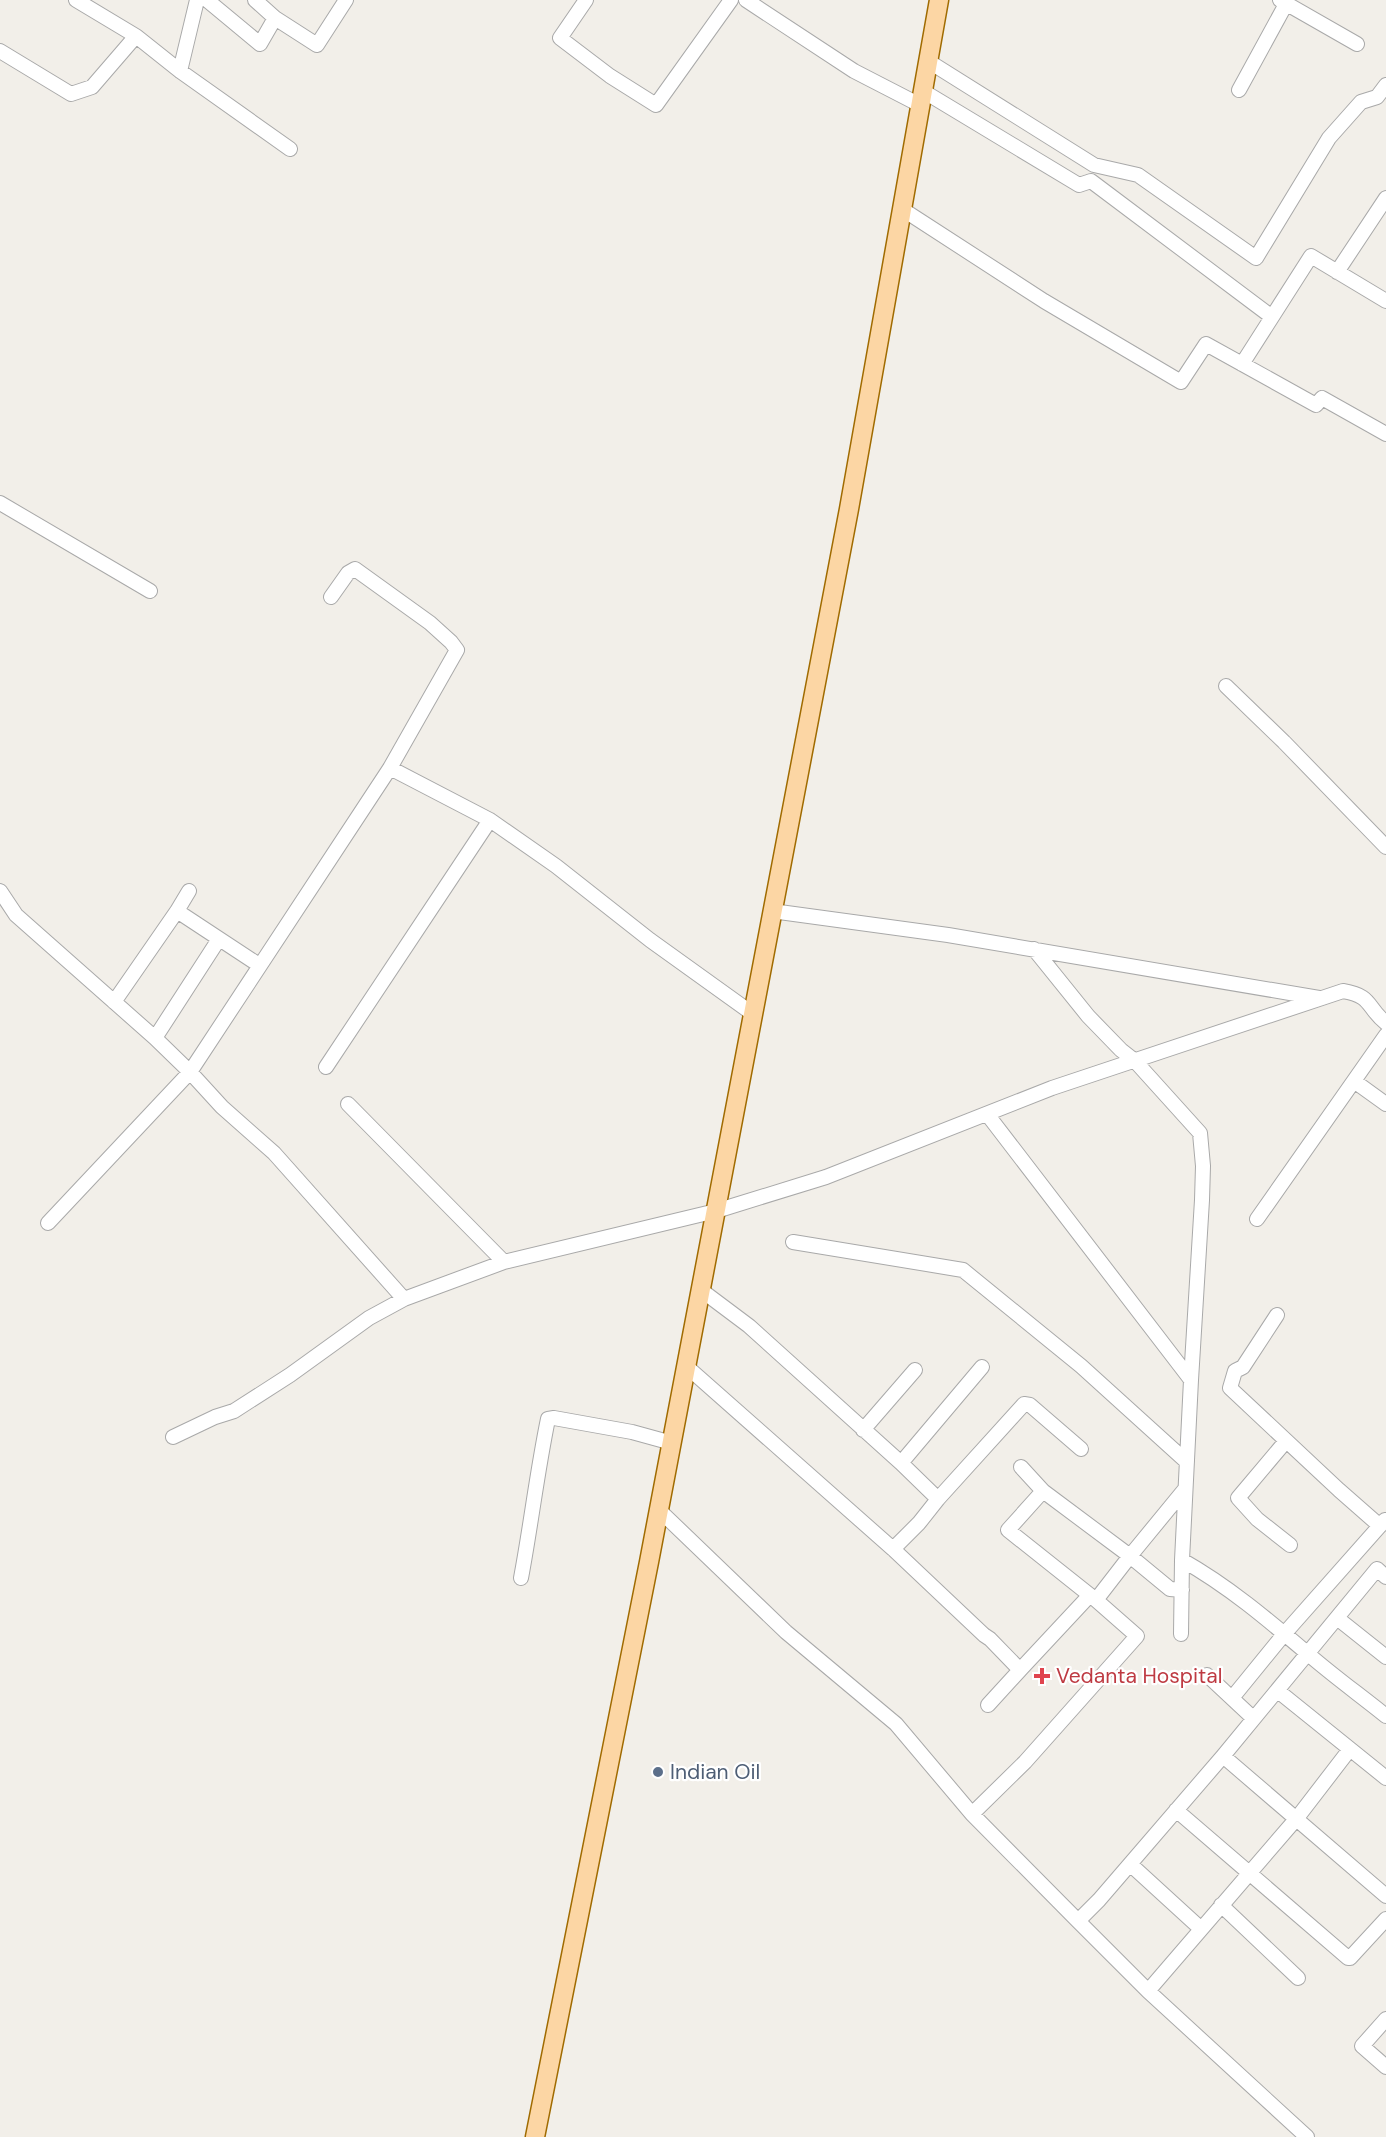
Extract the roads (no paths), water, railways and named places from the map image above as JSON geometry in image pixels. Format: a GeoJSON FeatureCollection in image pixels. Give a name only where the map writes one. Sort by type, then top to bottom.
{"type":"FeatureCollection","features":[{"type":"Feature","properties":{"kind":"main road"},"geometry":{"type":"LineString","coordinates":[[535,2137],[672,1443],[851,497],[939,0]]}},
{"type":"Feature","properties":{"kind":"street"},"geometry":{"type":"LineString","coordinates":[[76,0],[94,12],[99,5],[180,71],[290,149]]}},
{"type":"Feature","properties":{"kind":"street"},"geometry":{"type":"LineString","coordinates":[[180,71],[197,0]]}},
{"type":"Feature","properties":{"kind":"street"},"geometry":{"type":"LineString","coordinates":[[207,0],[260,44],[275,18]]}},
{"type":"Feature","properties":{"kind":"street"},"geometry":{"type":"LineString","coordinates":[[255,0],[275,18],[317,45],[346,0]]}},
{"type":"Feature","properties":{"kind":"street"},"geometry":{"type":"LineString","coordinates":[[586,0],[560,38],[610,76],[656,105],[731,0]]}},
{"type":"Feature","properties":{"kind":"street"},"geometry":{"type":"LineString","coordinates":[[746,0],[854,71],[921,98],[1079,185],[1091,180],[1272,317]]}},
{"type":"Feature","properties":{"kind":"street"},"geometry":{"type":"LineString","coordinates":[[1239,90],[1283,2],[1357,44]]}},
{"type":"Feature","properties":{"kind":"street"},"geometry":{"type":"LineString","coordinates":[[0,51],[71,94],[92,87],[136,36]]}},
{"type":"Feature","properties":{"kind":"street"},"geometry":{"type":"LineString","coordinates":[[928,61],[1094,165],[1137,175],[1256,258],[1329,138],[1361,102],[1377,97],[1386,85]]}},
{"type":"Feature","properties":{"kind":"street"},"geometry":{"type":"LineString","coordinates":[[1337,272],[1386,198]]}},
{"type":"Feature","properties":{"kind":"street"},"geometry":{"type":"LineString","coordinates":[[902,209],[1044,302],[1181,382],[1206,344],[1316,405],[1322,398],[1386,434]]}},
{"type":"Feature","properties":{"kind":"street"},"geometry":{"type":"LineString","coordinates":[[1242,364],[1311,256],[1386,301]]}},
{"type":"Feature","properties":{"kind":"street"},"geometry":{"type":"LineString","coordinates":[[0,503],[150,591]]}},
{"type":"Feature","properties":{"kind":"street"},"geometry":{"type":"LineString","coordinates":[[48,1223],[190,1072],[390,768],[457,650],[430,623],[355,569],[348,573],[331,597]]}},
{"type":"Feature","properties":{"kind":"street"},"geometry":{"type":"LineString","coordinates":[[1226,686],[1386,847]]}},
{"type":"Feature","properties":{"kind":"street"},"geometry":{"type":"LineString","coordinates":[[390,768],[490,820],[753,1014]]}},
{"type":"Feature","properties":{"kind":"street"},"geometry":{"type":"LineString","coordinates":[[326,1067],[490,820]]}},
{"type":"Feature","properties":{"kind":"street"},"geometry":{"type":"LineString","coordinates":[[0,891],[16,915],[155,1038],[222,1107],[274,1153],[404,1299]]}},
{"type":"Feature","properties":{"kind":"street"},"geometry":{"type":"LineString","coordinates":[[114,1002],[189,891]]}},
{"type":"Feature","properties":{"kind":"street"},"geometry":{"type":"LineString","coordinates":[[177,911],[259,965]]}},
{"type":"Feature","properties":{"kind":"street"},"geometry":{"type":"LineString","coordinates":[[772,911],[948,934],[1321,998]]}},
{"type":"Feature","properties":{"kind":"street"},"geometry":{"type":"LineString","coordinates":[[155,1038],[219,939]]}},
{"type":"Feature","properties":{"kind":"street"},"geometry":{"type":"LineString","coordinates":[[1034,949],[1088,1016],[1135,1061],[1200,1133],[1203,1166],[1202,1200],[1185,1490],[1181,1634]]}},
{"type":"Feature","properties":{"kind":"street"},"geometry":{"type":"LineString","coordinates":[[174,1437],[215,1417],[234,1411],[290,1375],[369,1318],[404,1299],[504,1262],[716,1211],[826,1178],[1052,1088],[1342,991],[1357,993],[1372,1004],[1380,1018],[1386,1023]]}},
{"type":"Feature","properties":{"kind":"street"},"geometry":{"type":"LineString","coordinates":[[1372,1004],[1386,999]]}},
{"type":"Feature","properties":{"kind":"street"},"geometry":{"type":"LineString","coordinates":[[1257,1219],[1386,1035]]}},
{"type":"Feature","properties":{"kind":"street"},"geometry":{"type":"LineString","coordinates":[[1354,1081],[1386,1104]]}},
{"type":"Feature","properties":{"kind":"street"},"geometry":{"type":"LineString","coordinates":[[348,1104],[504,1262]]}},
{"type":"Feature","properties":{"kind":"street"},"geometry":{"type":"LineString","coordinates":[[987,1114],[1191,1380]]}},
{"type":"Feature","properties":{"kind":"street"},"geometry":{"type":"LineString","coordinates":[[793,1242],[963,1270],[1081,1366],[1187,1462]]}},
{"type":"Feature","properties":{"kind":"street"},"geometry":{"type":"LineString","coordinates":[[701,1290],[749,1326],[901,1462],[938,1499]]}},
{"type":"Feature","properties":{"kind":"street"},"geometry":{"type":"LineString","coordinates":[[1232,1698],[1285,1633],[1383,1522],[1286,1441],[1230,1388],[1235,1371],[1243,1368],[1277,1315]]}},
{"type":"Feature","properties":{"kind":"street"},"geometry":{"type":"LineString","coordinates":[[686,1366],[892,1549],[990,1639],[1020,1670]]}},
{"type":"Feature","properties":{"kind":"street"},"geometry":{"type":"LineString","coordinates":[[901,1462],[982,1368]]}},
{"type":"Feature","properties":{"kind":"street"},"geometry":{"type":"LineString","coordinates":[[863,1430],[915,1370]]}},
{"type":"Feature","properties":{"kind":"street"},"geometry":{"type":"LineString","coordinates":[[892,1549],[920,1523],[938,1499],[1024,1404],[1030,1405],[1081,1449]]}},
{"type":"Feature","properties":{"kind":"street"},"geometry":{"type":"LineString","coordinates":[[521,1578],[536,1493],[536,1478],[548,1419],[554,1418],[632,1432],[672,1443]]}},
{"type":"Feature","properties":{"kind":"street"},"geometry":{"type":"LineString","coordinates":[[1286,1441],[1238,1498],[1257,1519],[1290,1545]]}},
{"type":"Feature","properties":{"kind":"street"},"geometry":{"type":"LineString","coordinates":[[1021,1467],[1043,1491],[1170,1589],[1182,1590]]}},
{"type":"Feature","properties":{"kind":"street"},"geometry":{"type":"LineString","coordinates":[[988,1706],[1020,1670],[1093,1597],[1185,1490]]}},
{"type":"Feature","properties":{"kind":"street"},"geometry":{"type":"LineString","coordinates":[[972,1814],[1025,1762],[1137,1636],[1093,1597],[1008,1530],[1043,1491]]}},
{"type":"Feature","properties":{"kind":"street"},"geometry":{"type":"LineString","coordinates":[[659,1510],[786,1632],[896,1724],[972,1814],[1078,1921],[1148,1991],[1307,2137]]}},
{"type":"Feature","properties":{"kind":"street"},"geometry":{"type":"LineString","coordinates":[[1182,1560],[1242,1598],[1386,1716]]}},
{"type":"Feature","properties":{"kind":"street"},"geometry":{"type":"LineString","coordinates":[[1078,1921],[1223,1756],[1377,1569],[1386,1577]]}},
{"type":"Feature","properties":{"kind":"street"},"geometry":{"type":"LineString","coordinates":[[1337,1618],[1386,1657]]}},
{"type":"Feature","properties":{"kind":"street"},"geometry":{"type":"LineString","coordinates":[[1207,1675],[1253,1718]]}},
{"type":"Feature","properties":{"kind":"street"},"geometry":{"type":"LineString","coordinates":[[1278,1691],[1386,1778]]}},
{"type":"Feature","properties":{"kind":"street"},"geometry":{"type":"LineString","coordinates":[[1148,1991],[1297,1818],[1350,1749]]}},
{"type":"Feature","properties":{"kind":"street"},"geometry":{"type":"LineString","coordinates":[[1223,1756],[1386,1896]]}},
{"type":"Feature","properties":{"kind":"street"},"geometry":{"type":"LineString","coordinates":[[1176,1810],[1348,1958],[1386,1919]]}},
{"type":"Feature","properties":{"kind":"street"},"geometry":{"type":"LineString","coordinates":[[1130,1864],[1200,1928]]}},
{"type":"Feature","properties":{"kind":"street"},"geometry":{"type":"LineString","coordinates":[[1221,1905],[1298,1978]]}},
{"type":"Feature","properties":{"kind":"street"},"geometry":{"type":"LineString","coordinates":[[1386,2019],[1362,2046],[1386,2067]]}},
{"type":"Feature","properties":{"kind":"place","name":"Vedanta Hospital"},"geometry":{"type":"Point","coordinates":[1042,1676]}},
{"type":"Feature","properties":{"kind":"place","name":"Indian Oil"},"geometry":{"type":"Point","coordinates":[658,1772]}}]}
